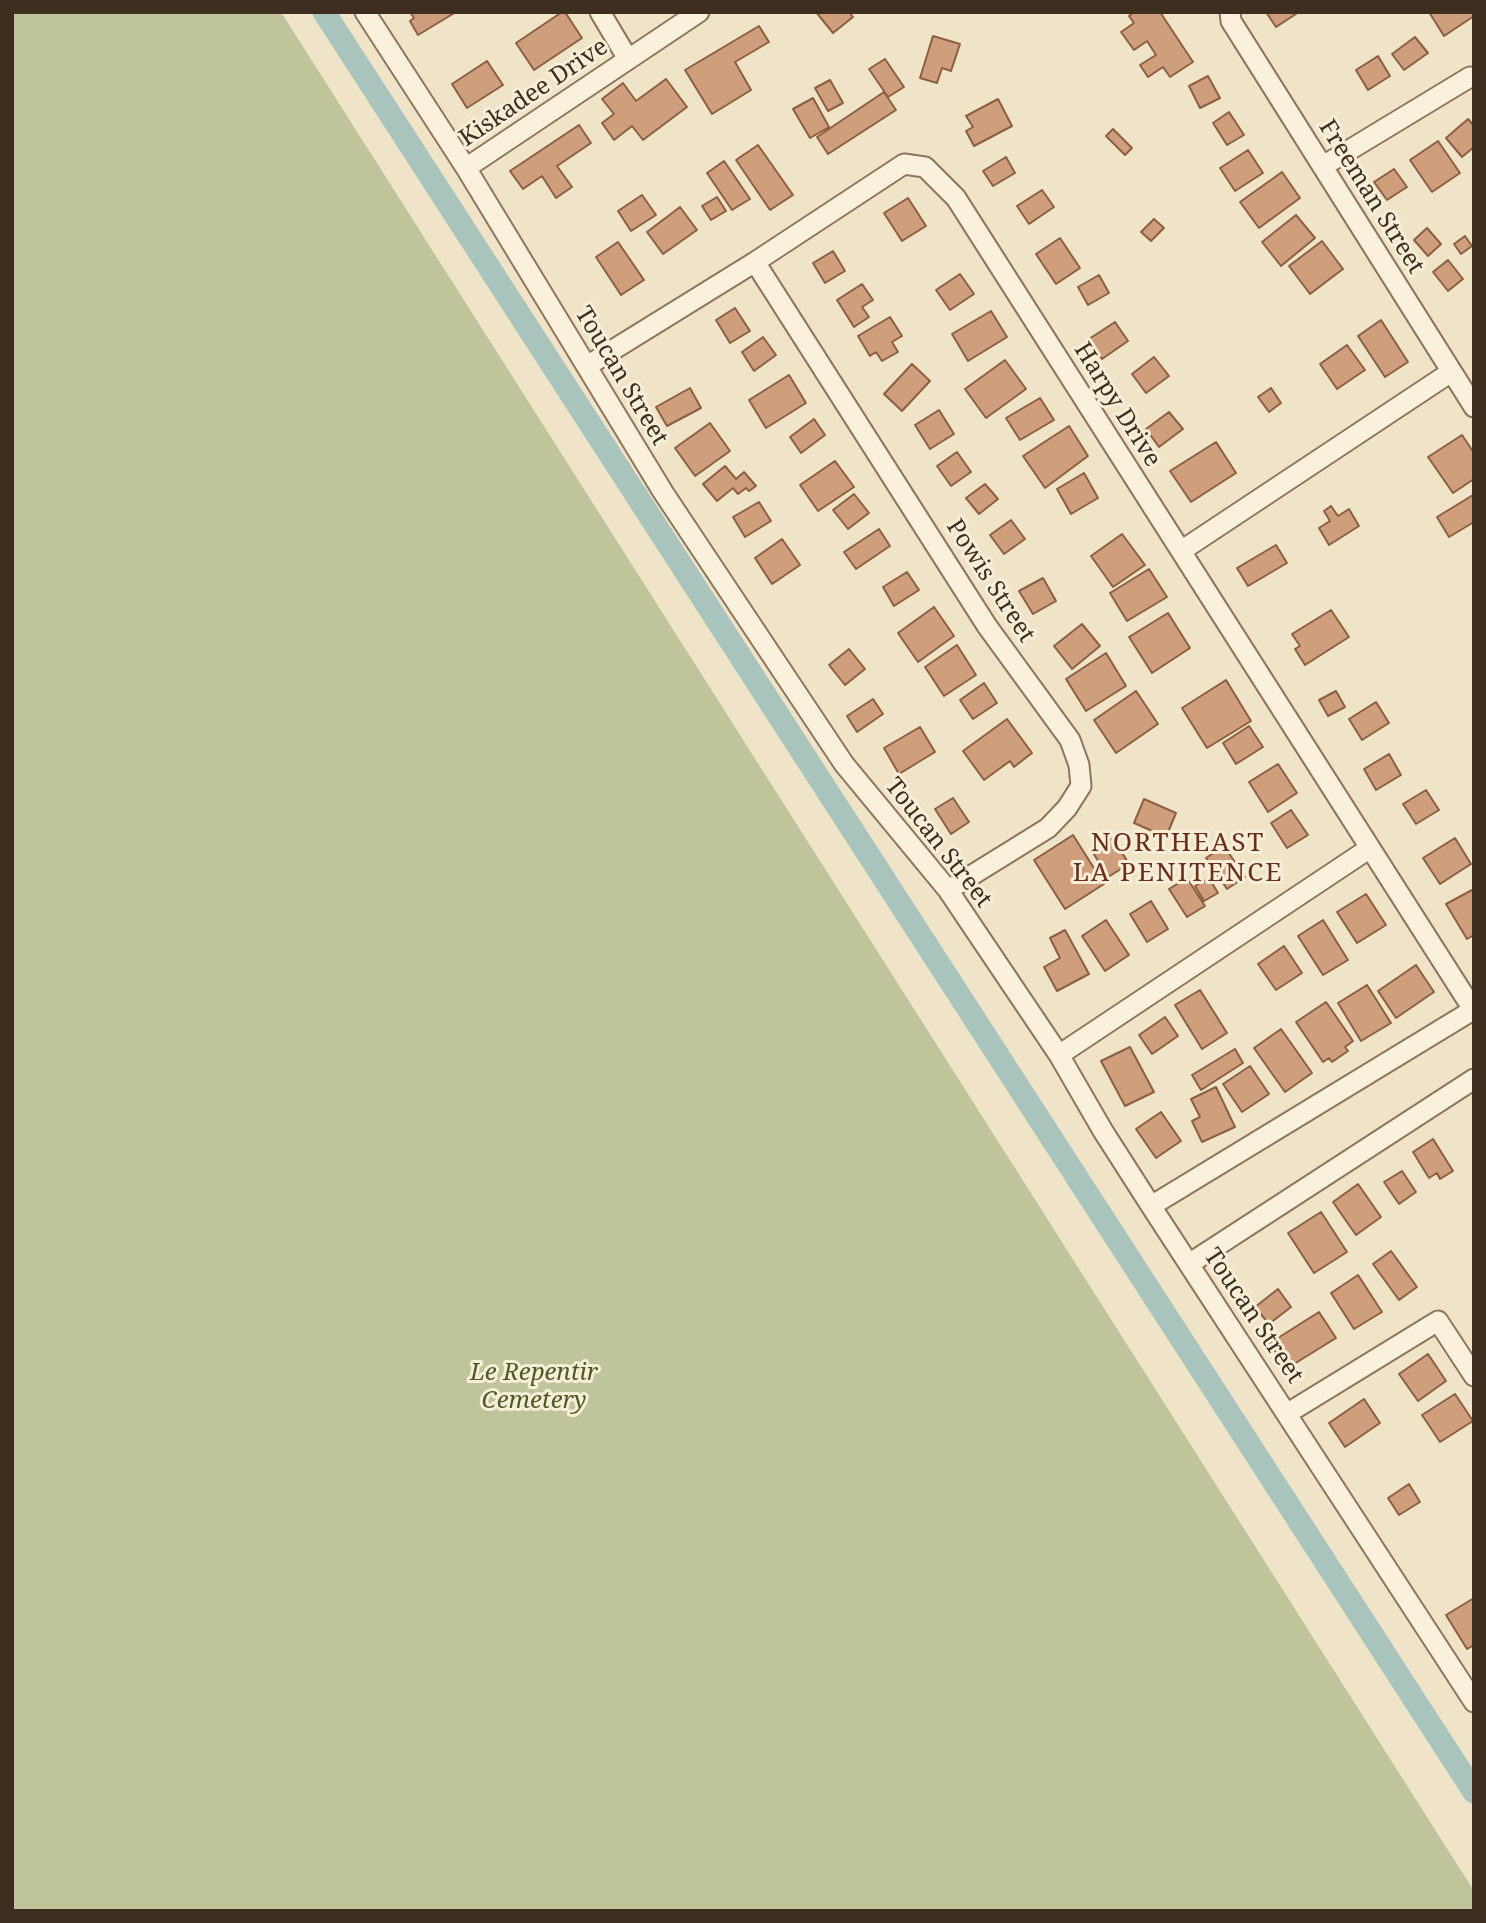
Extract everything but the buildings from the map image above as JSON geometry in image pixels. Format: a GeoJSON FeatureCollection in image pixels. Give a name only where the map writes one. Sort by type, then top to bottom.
{"type":"FeatureCollection","features":[{"type":"Feature","properties":{"kind":"street","name":"Toucan Street"},"geometry":{"type":"LineString","coordinates":[[365,12],[466,168],[663,492],[844,764],[948,890],[1059,1055],[1151,1206],[1474,1702]]}},
{"type":"Feature","properties":{"kind":"street"},"geometry":{"type":"LineString","coordinates":[[600,12],[628,59]]}},
{"type":"Feature","properties":{"kind":"street","name":"Kiskadee Drive"},"geometry":{"type":"LineString","coordinates":[[466,168],[699,12]]}},
{"type":"Feature","properties":{"kind":"street","name":"Freeman Street"},"geometry":{"type":"LineString","coordinates":[[1230,12],[1231,21],[1474,407]]}},
{"type":"Feature","properties":{"kind":"street"},"geometry":{"type":"LineString","coordinates":[[1323,166],[1470,77]]}},
{"type":"Feature","properties":{"kind":"street","name":"Harpy Drive"},"geometry":{"type":"LineString","coordinates":[[587,366],[755,262],[904,164],[925,167],[956,198],[1473,1010]]}},
{"type":"Feature","properties":{"kind":"street","name":"Powis Street"},"geometry":{"type":"LineString","coordinates":[[755,262],[987,625],[1070,740],[1079,765],[1081,786],[1068,808],[1048,828],[948,890]]}},
{"type":"Feature","properties":{"kind":"street"},"geometry":{"type":"LineString","coordinates":[[1181,551],[1451,372]]}},
{"type":"Feature","properties":{"kind":"street"},"geometry":{"type":"LineString","coordinates":[[1059,1055],[1370,848]]}},
{"type":"Feature","properties":{"kind":"street"},"geometry":{"type":"LineString","coordinates":[[1151,1206],[1473,1010]]}},
{"type":"Feature","properties":{"kind":"street"},"geometry":{"type":"LineString","coordinates":[[1189,1264],[1474,1079]]}},
{"type":"Feature","properties":{"kind":"street"},"geometry":{"type":"LineString","coordinates":[[1288,1413],[1438,1321],[1474,1376]]}},
{"type":"Feature","properties":{"kind":"green space","name":"Le Repentir Cemetery"},"geometry":{"type":"Polygon","coordinates":[[[12,12],[281,12],[1474,1891],[1474,1911],[12,1911],[12,12]]]}},
{"type":"Feature","properties":{"kind":"waterway"},"geometry":{"type":"LineString","coordinates":[[324,12],[1474,1792]]}},
{"type":"Feature","properties":{"kind":"district","name":"NORTHEAST LA PENITENCE"},"geometry":{"type":"Point","coordinates":[1178,859]}}]}
